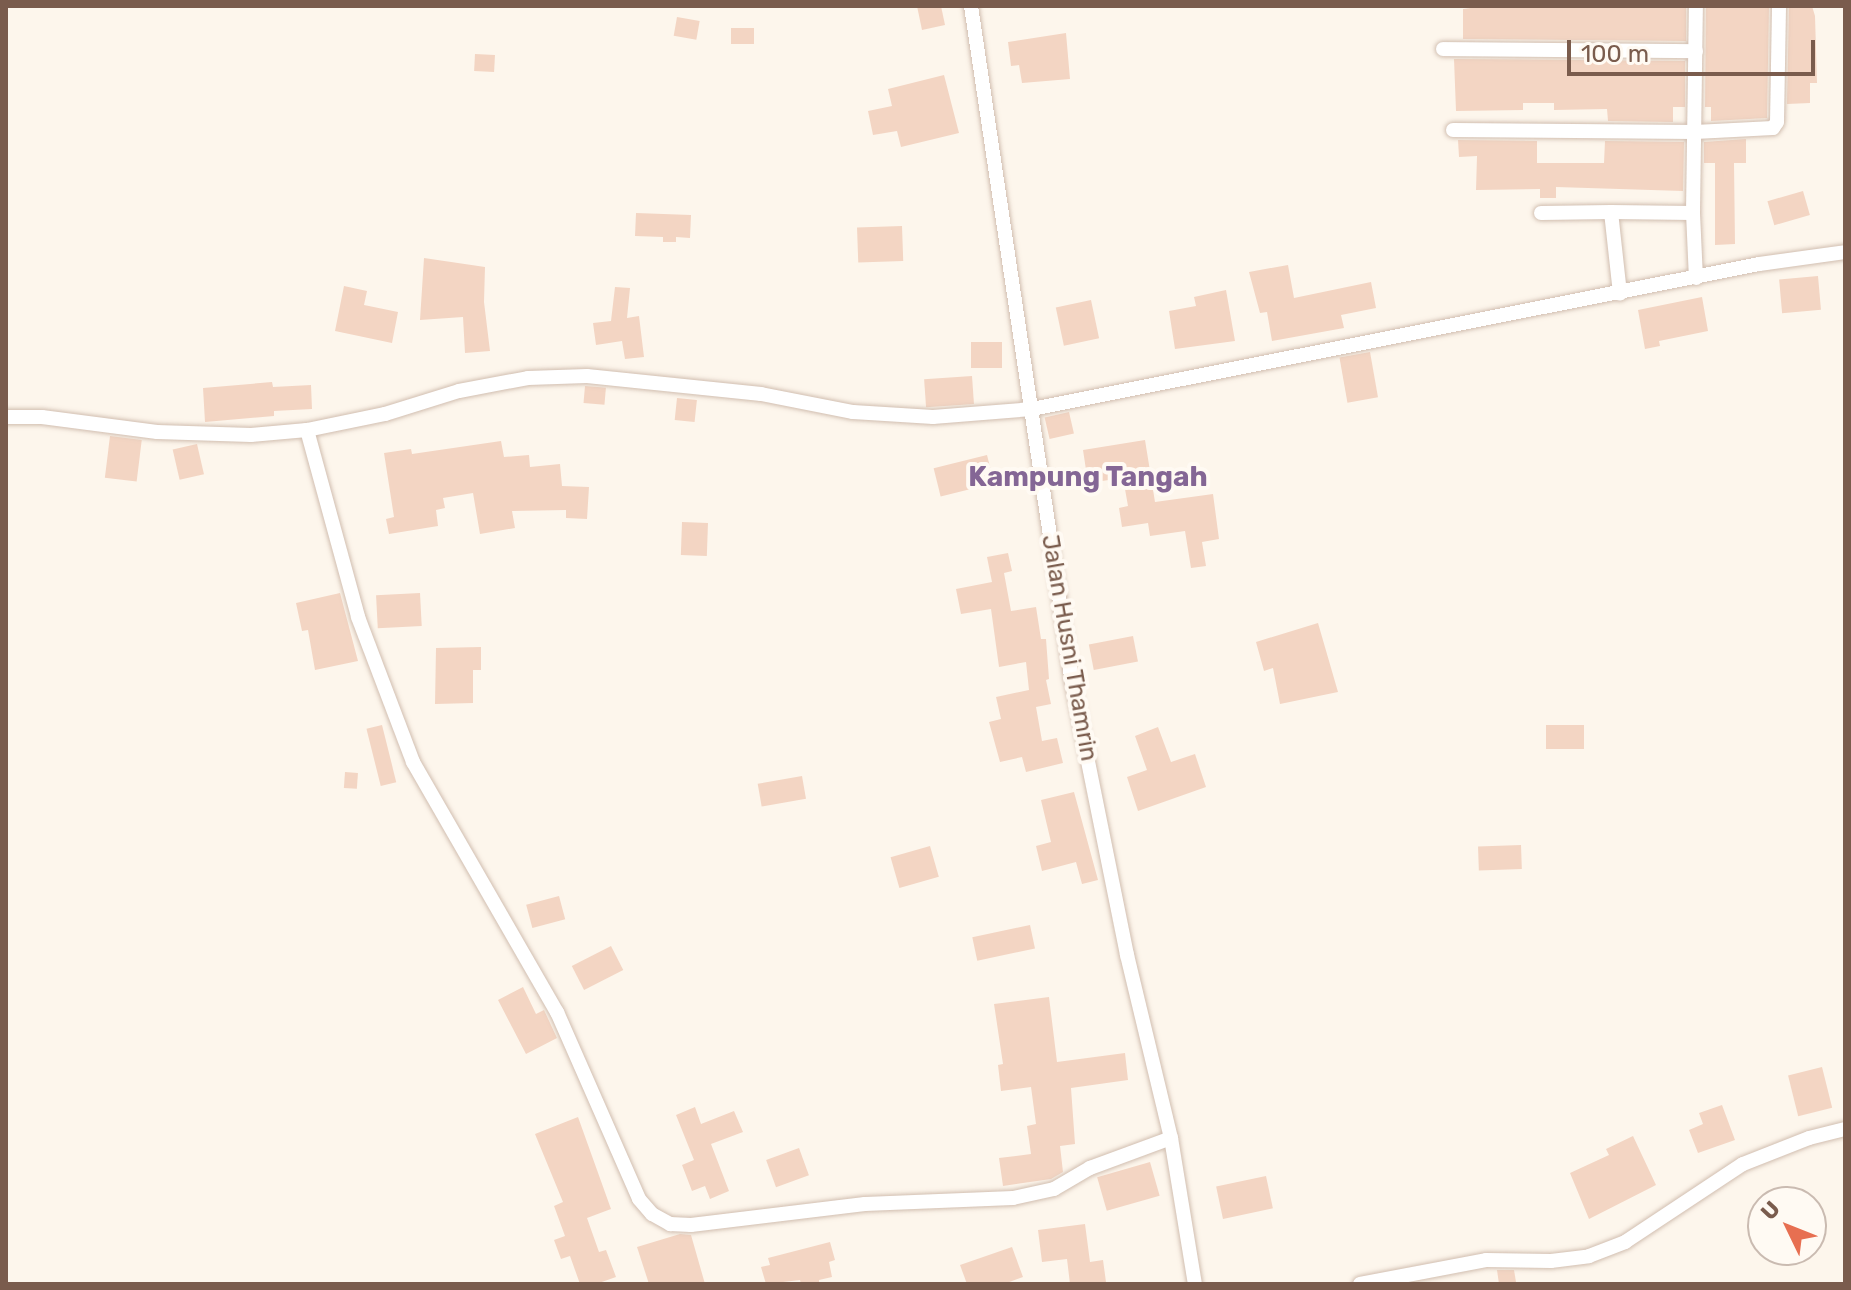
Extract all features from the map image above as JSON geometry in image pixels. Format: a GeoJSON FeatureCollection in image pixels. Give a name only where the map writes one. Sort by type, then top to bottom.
{"type":"FeatureCollection","features":[{"type":"Feature","properties":{"kind":"street","name":"Jalan Husni Thamrin"},"geometry":{"type":"LineString","coordinates":[[971,6],[1071,677],[1127,955],[1171,1138],[1195,1284]]}},
{"type":"Feature","properties":{"kind":"street"},"geometry":{"type":"LineString","coordinates":[[1696,6],[1693,213],[1696,278]]}},
{"type":"Feature","properties":{"kind":"street"},"geometry":{"type":"LineString","coordinates":[[1453,130],[1695,132],[1770,129],[1775,126],[1779,6]]}},
{"type":"Feature","properties":{"kind":"street"},"geometry":{"type":"LineString","coordinates":[[1443,49],[1696,51]]}},
{"type":"Feature","properties":{"kind":"street"},"geometry":{"type":"LineString","coordinates":[[1611,212],[1620,294]]}},
{"type":"Feature","properties":{"kind":"street"},"geometry":{"type":"LineString","coordinates":[[1541,213],[1693,213]]}},
{"type":"Feature","properties":{"kind":"street"},"geometry":{"type":"LineString","coordinates":[[6,417],[42,417],[157,432],[251,435],[307,430],[385,414],[459,391],[528,378],[572,377],[653,380],[893,415],[933,417],[1032,409],[1759,264],[1845,252]]}},
{"type":"Feature","properties":{"kind":"street"},"geometry":{"type":"LineString","coordinates":[[307,430],[358,617],[413,762],[557,1012],[639,1199],[652,1214],[670,1224],[691,1225],[865,1204],[1013,1198],[1054,1189],[1090,1168],[1171,1138]]}},
{"type":"Feature","properties":{"kind":"street"},"geometry":{"type":"LineString","coordinates":[[1360,1284],[1486,1260],[1551,1261],[1589,1256],[1625,1242],[1743,1164],[1809,1138],[1845,1129]]}},
{"type":"Feature","properties":{"kind":"building"},"geometry":{"type":"Polygon","coordinates":[[[917,6],[941,6],[945,25],[922,30],[917,6]]]}},
{"type":"Feature","properties":{"kind":"building"},"geometry":{"type":"Polygon","coordinates":[[[1486,6],[1686,6],[1686,41],[1463,39],[1463,9],[1486,6]]]}},
{"type":"Feature","properties":{"kind":"building"},"geometry":{"type":"Polygon","coordinates":[[[1706,6],[1769,6],[1767,118],[1711,121],[1711,107],[1705,107],[1706,6]]]}},
{"type":"Feature","properties":{"kind":"building"},"geometry":{"type":"Polygon","coordinates":[[[1789,6],[1812,6],[1815,16],[1817,83],[1810,83],[1810,103],[1787,104],[1789,6]]]}},
{"type":"Feature","properties":{"kind":"building"},"geometry":{"type":"Polygon","coordinates":[[[677,17],[700,21],[696,40],[674,36],[677,17]]]}},
{"type":"Feature","properties":{"kind":"building"},"geometry":{"type":"Polygon","coordinates":[[[731,28],[754,28],[754,44],[731,44],[731,28]]]}},
{"type":"Feature","properties":{"kind":"building"},"geometry":{"type":"Polygon","coordinates":[[[1066,33],[1070,79],[1022,83],[1019,65],[1011,66],[1008,42],[1066,33]]]}},
{"type":"Feature","properties":{"kind":"building"},"geometry":{"type":"Polygon","coordinates":[[[475,54],[495,55],[494,72],[474,71],[475,54]]]}},
{"type":"Feature","properties":{"kind":"building"},"geometry":{"type":"Polygon","coordinates":[[[1454,59],[1685,61],[1685,107],[1673,107],[1673,122],[1608,121],[1607,109],[1554,110],[1554,103],[1523,103],[1523,110],[1456,111],[1454,59]]]}},
{"type":"Feature","properties":{"kind":"building"},"geometry":{"type":"Polygon","coordinates":[[[944,75],[959,133],[901,147],[897,131],[873,135],[868,111],[892,106],[888,89],[944,75]]]}},
{"type":"Feature","properties":{"kind":"building"},"geometry":{"type":"Polygon","coordinates":[[[1746,139],[1746,163],[1734,163],[1735,244],[1715,245],[1715,163],[1704,163],[1704,142],[1746,139]]]}},
{"type":"Feature","properties":{"kind":"building"},"geometry":{"type":"Polygon","coordinates":[[[1458,140],[1537,141],[1537,163],[1604,163],[1605,141],[1684,142],[1683,191],[1556,187],[1556,198],[1540,198],[1540,189],[1476,190],[1477,156],[1459,157],[1458,140]]]}},
{"type":"Feature","properties":{"kind":"building"},"geometry":{"type":"Polygon","coordinates":[[[1803,191],[1810,215],[1774,225],[1767,201],[1803,191]]]}},
{"type":"Feature","properties":{"kind":"building"},"geometry":{"type":"Polygon","coordinates":[[[636,213],[691,215],[690,238],[676,237],[676,242],[663,242],[663,237],[635,236],[636,213]]]}},
{"type":"Feature","properties":{"kind":"building"},"geometry":{"type":"Polygon","coordinates":[[[902,226],[903,261],[858,263],[857,228],[902,226]]]}},
{"type":"Feature","properties":{"kind":"building"},"geometry":{"type":"Polygon","coordinates":[[[424,258],[485,267],[484,302],[490,351],[465,353],[463,317],[420,320],[424,258]]]}},
{"type":"Feature","properties":{"kind":"building"},"geometry":{"type":"Polygon","coordinates":[[[1288,265],[1294,298],[1371,282],[1376,308],[1341,315],[1344,328],[1272,341],[1267,312],[1260,313],[1249,272],[1288,265]]]}},
{"type":"Feature","properties":{"kind":"building"},"geometry":{"type":"Polygon","coordinates":[[[1818,276],[1821,310],[1782,313],[1779,279],[1818,276]]]}},
{"type":"Feature","properties":{"kind":"building"},"geometry":{"type":"Polygon","coordinates":[[[344,286],[367,291],[364,305],[398,312],[392,343],[335,331],[344,286]]]}},
{"type":"Feature","properties":{"kind":"building"},"geometry":{"type":"Polygon","coordinates":[[[615,287],[630,288],[627,318],[639,316],[644,357],[625,359],[622,341],[596,345],[593,323],[611,321],[615,287]]]}},
{"type":"Feature","properties":{"kind":"building"},"geometry":{"type":"Polygon","coordinates":[[[1226,290],[1235,341],[1175,349],[1169,311],[1196,306],[1194,297],[1226,290]]]}},
{"type":"Feature","properties":{"kind":"building"},"geometry":{"type":"Polygon","coordinates":[[[1702,297],[1708,331],[1659,341],[1660,346],[1645,349],[1638,310],[1702,297]]]}},
{"type":"Feature","properties":{"kind":"building"},"geometry":{"type":"Polygon","coordinates":[[[1091,300],[1099,338],[1064,346],[1056,307],[1091,300]]]}},
{"type":"Feature","properties":{"kind":"building"},"geometry":{"type":"Polygon","coordinates":[[[971,342],[1002,342],[1002,368],[971,368],[971,342]]]}},
{"type":"Feature","properties":{"kind":"building"},"geometry":{"type":"Polygon","coordinates":[[[1370,352],[1378,397],[1347,403],[1339,357],[1370,352]]]}},
{"type":"Feature","properties":{"kind":"building"},"geometry":{"type":"Polygon","coordinates":[[[972,376],[974,404],[926,407],[924,379],[972,376]]]}},
{"type":"Feature","properties":{"kind":"building"},"geometry":{"type":"Polygon","coordinates":[[[272,382],[273,387],[311,385],[312,409],[274,411],[274,416],[205,422],[203,388],[272,382]]]}},
{"type":"Feature","properties":{"kind":"building"},"geometry":{"type":"Polygon","coordinates":[[[585,386],[606,388],[604,405],[584,403],[585,386]]]}},
{"type":"Feature","properties":{"kind":"building"},"geometry":{"type":"Polygon","coordinates":[[[677,398],[697,400],[695,422],[675,420],[677,398]]]}},
{"type":"Feature","properties":{"kind":"building"},"geometry":{"type":"Polygon","coordinates":[[[1069,412],[1074,433],[1050,439],[1045,418],[1069,412]]]}},
{"type":"Feature","properties":{"kind":"building"},"geometry":{"type":"Polygon","coordinates":[[[110,436],[142,440],[137,482],[105,478],[110,436]]]}},
{"type":"Feature","properties":{"kind":"building"},"geometry":{"type":"Polygon","coordinates":[[[1145,440],[1155,502],[1213,494],[1219,539],[1202,542],[1206,566],[1191,568],[1185,531],[1150,536],[1148,523],[1122,527],[1119,508],[1128,506],[1123,478],[1088,483],[1083,450],[1145,440]]]}},
{"type":"Feature","properties":{"kind":"building"},"geometry":{"type":"Polygon","coordinates":[[[501,441],[504,457],[529,455],[530,467],[560,464],[562,486],[589,487],[587,519],[566,518],[566,510],[512,511],[515,528],[480,534],[473,493],[443,498],[445,508],[436,510],[438,526],[389,534],[386,519],[394,517],[384,453],[411,449],[412,454],[501,441]]]}},
{"type":"Feature","properties":{"kind":"building"},"geometry":{"type":"Polygon","coordinates":[[[197,444],[204,474],[180,480],[173,450],[197,444]]]}},
{"type":"Feature","properties":{"kind":"building"},"geometry":{"type":"Polygon","coordinates":[[[987,455],[994,483],[941,496],[934,468],[987,455]]]}},
{"type":"Feature","properties":{"kind":"building"},"geometry":{"type":"Polygon","coordinates":[[[682,522],[708,523],[707,556],[681,555],[682,522]]]}},
{"type":"Feature","properties":{"kind":"building"},"geometry":{"type":"Polygon","coordinates":[[[1008,553],[1012,571],[1004,573],[1011,611],[1036,607],[1041,639],[1046,639],[1049,679],[1046,680],[1051,704],[1036,707],[1042,741],[1057,738],[1063,763],[1026,772],[1022,757],[1000,762],[989,722],[1001,719],[996,697],[1029,690],[1026,662],[999,667],[991,609],[961,614],[956,589],[992,582],[987,557],[1008,553]]]}},
{"type":"Feature","properties":{"kind":"building"},"geometry":{"type":"Polygon","coordinates":[[[340,593],[358,661],[315,670],[308,630],[302,631],[296,603],[340,593]]]}},
{"type":"Feature","properties":{"kind":"building"},"geometry":{"type":"Polygon","coordinates":[[[420,593],[422,626],[378,628],[376,595],[420,593]]]}},
{"type":"Feature","properties":{"kind":"building"},"geometry":{"type":"Polygon","coordinates":[[[1318,623],[1338,692],[1280,704],[1273,668],[1264,671],[1256,642],[1318,623]]]}},
{"type":"Feature","properties":{"kind":"building"},"geometry":{"type":"Polygon","coordinates":[[[1133,636],[1138,662],[1094,670],[1089,645],[1133,636]]]}},
{"type":"Feature","properties":{"kind":"building"},"geometry":{"type":"Polygon","coordinates":[[[481,647],[481,670],[473,670],[473,703],[435,704],[436,648],[481,647]]]}},
{"type":"Feature","properties":{"kind":"building"},"geometry":{"type":"Polygon","coordinates":[[[382,725],[396,782],[381,786],[366,729],[382,725]]]}},
{"type":"Feature","properties":{"kind":"building"},"geometry":{"type":"Polygon","coordinates":[[[1546,725],[1584,725],[1584,749],[1546,749],[1546,725]]]}},
{"type":"Feature","properties":{"kind":"building"},"geometry":{"type":"Polygon","coordinates":[[[1158,727],[1171,762],[1195,754],[1206,787],[1138,811],[1127,777],[1147,770],[1135,736],[1158,727]]]}},
{"type":"Feature","properties":{"kind":"building"},"geometry":{"type":"Polygon","coordinates":[[[345,772],[358,773],[357,789],[344,788],[345,772]]]}},
{"type":"Feature","properties":{"kind":"building"},"geometry":{"type":"Polygon","coordinates":[[[802,776],[806,799],[762,806],[758,784],[802,776]]]}},
{"type":"Feature","properties":{"kind":"building"},"geometry":{"type":"Polygon","coordinates":[[[1074,792],[1098,880],[1082,884],[1076,862],[1042,871],[1036,846],[1051,842],[1041,800],[1074,792]]]}},
{"type":"Feature","properties":{"kind":"building"},"geometry":{"type":"Polygon","coordinates":[[[1521,845],[1522,869],[1479,870],[1478,847],[1521,845]]]}},
{"type":"Feature","properties":{"kind":"building"},"geometry":{"type":"Polygon","coordinates":[[[930,846],[939,877],[899,888],[891,857],[930,846]]]}},
{"type":"Feature","properties":{"kind":"building"},"geometry":{"type":"Polygon","coordinates":[[[559,896],[565,919],[532,928],[526,905],[559,896]]]}},
{"type":"Feature","properties":{"kind":"building"},"geometry":{"type":"Polygon","coordinates":[[[1030,925],[1035,948],[977,961],[972,937],[1030,925]]]}},
{"type":"Feature","properties":{"kind":"building"},"geometry":{"type":"Polygon","coordinates":[[[611,946],[623,970],[584,990],[572,966],[611,946]]]}},
{"type":"Feature","properties":{"kind":"building"},"geometry":{"type":"Polygon","coordinates":[[[523,987],[536,1014],[544,1010],[557,1038],[526,1054],[498,1000],[523,987]]]}},
{"type":"Feature","properties":{"kind":"building"},"geometry":{"type":"Polygon","coordinates":[[[1049,997],[1057,1062],[1125,1053],[1128,1080],[1071,1088],[1075,1144],[1060,1146],[1063,1172],[1051,1179],[1003,1186],[999,1158],[1031,1154],[1027,1126],[1036,1124],[1031,1087],[1001,1091],[998,1065],[1003,1064],[994,1004],[1049,997]]]}},
{"type":"Feature","properties":{"kind":"building"},"geometry":{"type":"Polygon","coordinates":[[[1822,1067],[1832,1108],[1798,1116],[1788,1075],[1822,1067]]]}},
{"type":"Feature","properties":{"kind":"building"},"geometry":{"type":"Polygon","coordinates":[[[1722,1105],[1735,1140],[1698,1153],[1689,1130],[1703,1124],[1699,1113],[1722,1105]]]}},
{"type":"Feature","properties":{"kind":"building"},"geometry":{"type":"Polygon","coordinates":[[[695,1107],[701,1124],[734,1111],[743,1132],[711,1144],[729,1191],[710,1199],[705,1186],[692,1191],[682,1165],[694,1160],[676,1115],[695,1107]]]}},
{"type":"Feature","properties":{"kind":"building"},"geometry":{"type":"Polygon","coordinates":[[[578,1117],[611,1209],[587,1218],[599,1252],[606,1250],[616,1277],[596,1284],[580,1284],[570,1256],[561,1259],[554,1240],[565,1236],[554,1206],[563,1202],[535,1134],[578,1117]]]}},
{"type":"Feature","properties":{"kind":"building"},"geometry":{"type":"Polygon","coordinates":[[[1633,1136],[1656,1185],[1589,1219],[1570,1173],[1609,1155],[1606,1149],[1633,1136]]]}},
{"type":"Feature","properties":{"kind":"building"},"geometry":{"type":"Polygon","coordinates":[[[799,1148],[809,1175],[776,1187],[766,1160],[799,1148]]]}},
{"type":"Feature","properties":{"kind":"building"},"geometry":{"type":"Polygon","coordinates":[[[1150,1162],[1160,1196],[1107,1211],[1097,1177],[1150,1162]]]}},
{"type":"Feature","properties":{"kind":"building"},"geometry":{"type":"Polygon","coordinates":[[[1266,1176],[1273,1208],[1223,1219],[1216,1187],[1266,1176]]]}},
{"type":"Feature","properties":{"kind":"building"},"geometry":{"type":"Polygon","coordinates":[[[1085,1224],[1090,1262],[1103,1260],[1106,1282],[1070,1284],[1067,1259],[1042,1262],[1038,1230],[1085,1224]]]}},
{"type":"Feature","properties":{"kind":"building"},"geometry":{"type":"Polygon","coordinates":[[[680,1234],[691,1235],[705,1284],[649,1284],[637,1247],[680,1234]]]}},
{"type":"Feature","properties":{"kind":"building"},"geometry":{"type":"Polygon","coordinates":[[[830,1242],[835,1260],[829,1262],[832,1277],[819,1280],[819,1284],[801,1284],[800,1280],[766,1284],[761,1267],[770,1265],[768,1258],[830,1242]]]}},
{"type":"Feature","properties":{"kind":"building"},"geometry":{"type":"Polygon","coordinates":[[[1012,1247],[1023,1277],[1004,1284],[967,1284],[960,1265],[1012,1247]]]}},
{"type":"Feature","properties":{"kind":"building"},"geometry":{"type":"Polygon","coordinates":[[[1497,1270],[1514,1270],[1516,1282],[1499,1284],[1497,1270]]]}},
{"type":"Feature","properties":{"kind":"district","name":"Kampung Tangah"},"geometry":{"type":"Point","coordinates":[1088,477]}}]}
